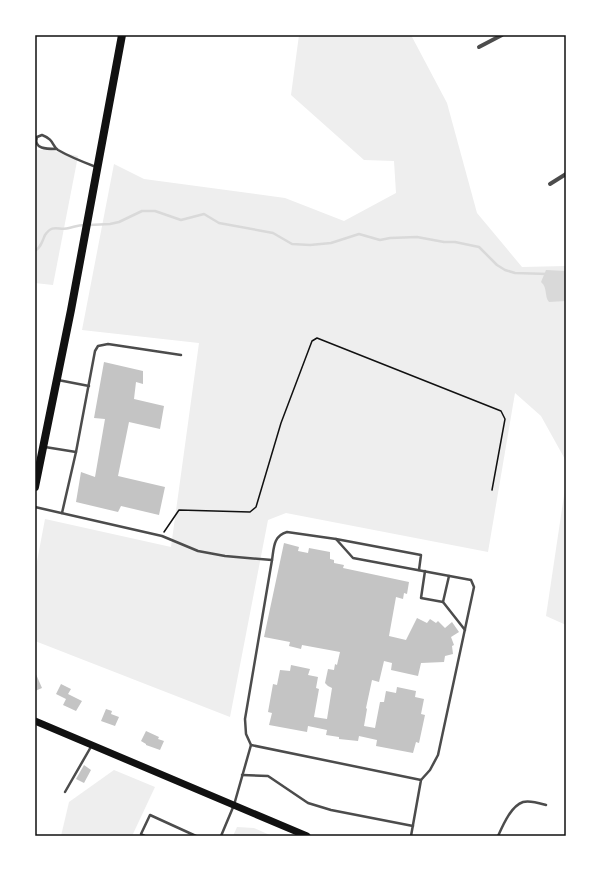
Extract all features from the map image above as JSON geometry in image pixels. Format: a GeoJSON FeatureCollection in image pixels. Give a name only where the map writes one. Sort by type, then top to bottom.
{"type":"FeatureCollection","features":[{"type":"Feature","properties":{"kind":"main road"},"geometry":{"type":"LineString","coordinates":[[35,487],[57,380],[122,35]]}},
{"type":"Feature","properties":{"kind":"main road"},"geometry":{"type":"LineString","coordinates":[[35,721],[307,836]]}},
{"type":"Feature","properties":{"kind":"street"},"geometry":{"type":"LineString","coordinates":[[479,47],[502,35]]}},
{"type":"Feature","properties":{"kind":"street"},"geometry":{"type":"LineString","coordinates":[[550,184],[566,174]]}},
{"type":"Feature","properties":{"kind":"lane"},"geometry":{"type":"LineString","coordinates":[[56,148],[48,149],[36,145],[35,142],[37,137],[42,135],[48,137],[56,148],[82,162],[97,167]]}},
{"type":"Feature","properties":{"kind":"lane"},"geometry":{"type":"LineString","coordinates":[[62,512],[76,452],[95,351],[98,346],[108,344],[181,355]]}},
{"type":"Feature","properties":{"kind":"lane"},"geometry":{"type":"LineString","coordinates":[[57,380],[88,386]]}},
{"type":"Feature","properties":{"kind":"lane"},"geometry":{"type":"LineString","coordinates":[[44,447],[76,452]]}},
{"type":"Feature","properties":{"kind":"lane"},"geometry":{"type":"LineString","coordinates":[[35,507],[162,536],[198,551],[225,556],[272,560]]}},
{"type":"Feature","properties":{"kind":"lane"},"geometry":{"type":"LineString","coordinates":[[221,836],[234,805],[250,745],[246,734],[245,718],[276,538],[287,532],[336,539],[421,555],[419,570]]}},
{"type":"Feature","properties":{"kind":"lane"},"geometry":{"type":"LineString","coordinates":[[336,539],[353,558],[468,579],[473,583],[474,587],[438,755],[430,770],[421,780],[411,836]]}},
{"type":"Feature","properties":{"kind":"lane"},"geometry":{"type":"LineString","coordinates":[[425,571],[421,598],[443,602],[465,631]]}},
{"type":"Feature","properties":{"kind":"lane"},"geometry":{"type":"LineString","coordinates":[[443,602],[449,576]]}},
{"type":"Feature","properties":{"kind":"lane"},"geometry":{"type":"LineString","coordinates":[[65,792],[92,745]]}},
{"type":"Feature","properties":{"kind":"lane"},"geometry":{"type":"LineString","coordinates":[[250,745],[421,780]]}},
{"type":"Feature","properties":{"kind":"lane"},"geometry":{"type":"LineString","coordinates":[[242,775],[268,776],[308,803],[331,810],[413,826]]}},
{"type":"Feature","properties":{"kind":"lane"},"geometry":{"type":"LineString","coordinates":[[498,836],[502,827],[517,806],[523,802],[530,801],[546,804]]}},
{"type":"Feature","properties":{"kind":"lane"},"geometry":{"type":"LineString","coordinates":[[145,836],[141,834],[150,815],[196,836]]}},
{"type":"Feature","properties":{"kind":"path"},"geometry":{"type":"LineString","coordinates":[[162,536],[179,510],[250,512],[256,507],[281,424],[312,341],[317,338],[501,411],[505,420],[492,490]]}},
{"type":"Feature","properties":{"kind":"shaded area"},"geometry":{"type":"Polygon","coordinates":[[[299,35],[411,35],[447,103],[477,213],[522,267],[566,266],[566,461],[541,416],[515,393],[488,552],[286,513],[268,520],[230,717],[35,641],[35,572],[45,519],[171,547],[199,343],[82,330],[114,164],[144,179],[285,198],[344,221],[396,193],[394,161],[364,160],[291,95],[299,35]]]}},
{"type":"Feature","properties":{"kind":"shaded area"},"geometry":{"type":"Polygon","coordinates":[[[35,150],[49,150],[78,156],[53,285],[35,283],[35,150]]]}},
{"type":"Feature","properties":{"kind":"shaded area"},"geometry":{"type":"Polygon","coordinates":[[[546,270],[566,271],[566,301],[549,302],[541,282],[546,270]]]}},
{"type":"Feature","properties":{"kind":"shaded area"},"geometry":{"type":"Polygon","coordinates":[[[566,482],[566,625],[546,616],[566,482]]]}},
{"type":"Feature","properties":{"kind":"shaded area"},"geometry":{"type":"Polygon","coordinates":[[[114,770],[155,787],[132,836],[61,836],[69,802],[114,770]]]}},
{"type":"Feature","properties":{"kind":"shaded area"},"geometry":{"type":"Polygon","coordinates":[[[237,827],[254,828],[272,836],[233,836],[237,827]]]}},
{"type":"Feature","properties":{"kind":"building"},"geometry":{"type":"Polygon","coordinates":[[[104,362],[143,371],[143,384],[136,382],[134,399],[164,406],[160,429],[129,422],[118,476],[165,487],[159,515],[121,506],[118,512],[76,502],[81,472],[95,477],[105,419],[94,418],[104,362]]]}},
{"type":"Feature","properties":{"kind":"building"},"geometry":{"type":"Polygon","coordinates":[[[284,543],[299,547],[298,551],[308,553],[309,548],[330,552],[330,559],[334,560],[334,563],[344,565],[343,568],[409,582],[407,594],[404,593],[403,599],[396,597],[389,636],[406,640],[417,618],[427,623],[430,619],[436,623],[438,621],[445,628],[452,622],[459,632],[451,637],[454,645],[452,646],[453,654],[445,656],[444,662],[421,663],[418,676],[391,670],[392,663],[384,661],[379,682],[372,680],[364,726],[375,728],[380,702],[384,702],[386,691],[396,693],[397,687],[416,691],[415,697],[424,699],[421,714],[425,715],[419,743],[416,742],[413,753],[376,746],[377,740],[359,736],[358,741],[339,739],[339,737],[326,735],[327,730],[308,726],[307,732],[269,725],[272,713],[268,712],[273,684],[277,685],[280,670],[290,671],[291,665],[310,669],[308,675],[318,677],[316,688],[319,689],[314,717],[327,719],[332,688],[325,683],[328,669],[334,670],[335,664],[337,665],[340,652],[302,645],[301,649],[289,646],[290,642],[264,637],[284,543]]]}},
{"type":"Feature","properties":{"kind":"building"},"geometry":{"type":"Polygon","coordinates":[[[35,672],[42,688],[35,691],[35,672]]]}},
{"type":"Feature","properties":{"kind":"building"},"geometry":{"type":"Polygon","coordinates":[[[61,684],[71,689],[68,694],[82,701],[76,711],[63,705],[66,699],[56,694],[61,684]]]}},
{"type":"Feature","properties":{"kind":"building"},"geometry":{"type":"Polygon","coordinates":[[[106,709],[112,711],[111,714],[119,717],[115,726],[101,721],[106,709]]]}},
{"type":"Feature","properties":{"kind":"building"},"geometry":{"type":"Polygon","coordinates":[[[146,731],[164,741],[160,750],[146,745],[141,741],[146,731]]]}},
{"type":"Feature","properties":{"kind":"building"},"geometry":{"type":"Polygon","coordinates":[[[84,765],[91,770],[84,783],[76,779],[84,765]]]}},
{"type":"Feature","properties":{"kind":"waterway"},"geometry":{"type":"LineString","coordinates":[[89,225],[119,222],[142,211],[155,211],[181,220],[204,214],[219,223],[273,233],[292,244],[310,245],[331,243],[359,234],[380,240],[417,237],[444,242],[455,242],[479,247],[497,265],[505,270],[515,273],[548,274]]}},
{"type":"Feature","properties":{"kind":"waterway"},"geometry":{"type":"LineString","coordinates":[[35,251],[40,246],[45,235],[51,229],[65,229],[84,225]]}}]}
